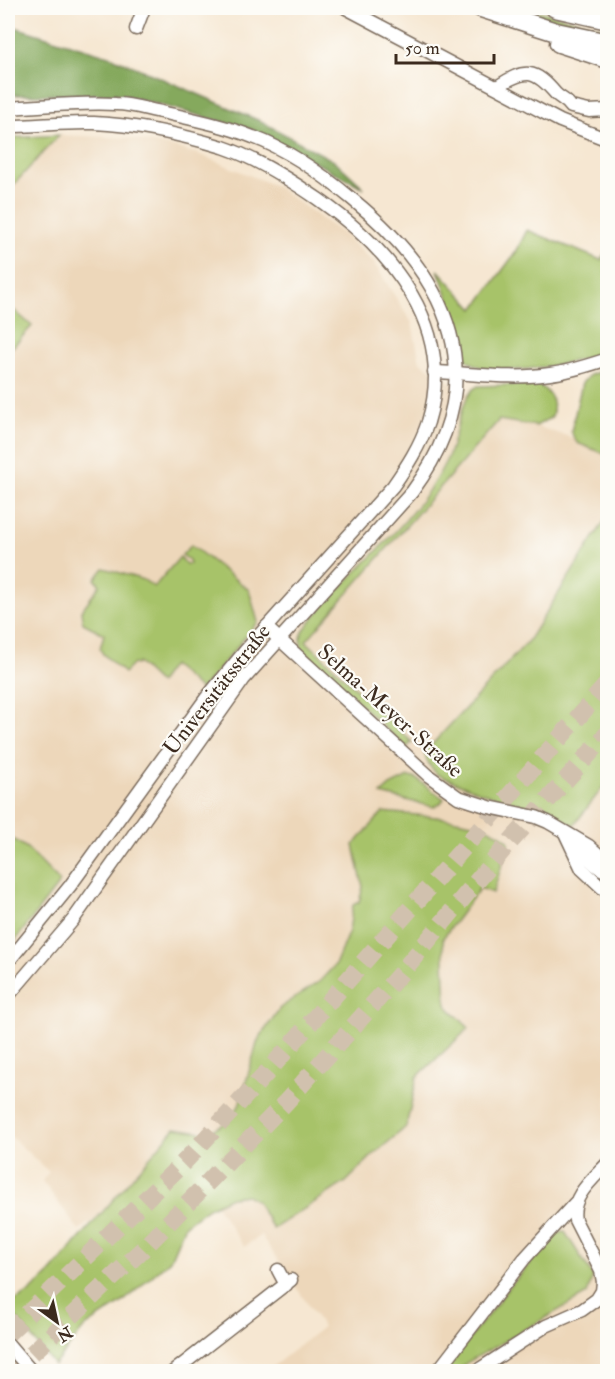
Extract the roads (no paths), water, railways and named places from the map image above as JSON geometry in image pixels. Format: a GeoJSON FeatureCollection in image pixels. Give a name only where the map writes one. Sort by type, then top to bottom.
{"type":"FeatureCollection","features":[{"type":"Feature","properties":{"kind":"highway"},"geometry":{"type":"LineString","coordinates":[[481,8],[556,32],[608,43]]}},
{"type":"Feature","properties":{"kind":"highway"},"geometry":{"type":"LineString","coordinates":[[555,8],[608,20]]}},
{"type":"Feature","properties":{"kind":"highway"},"geometry":{"type":"LineString","coordinates":[[498,14],[514,28],[523,32],[608,59]]}},
{"type":"Feature","properties":{"kind":"street"},"geometry":{"type":"LineString","coordinates":[[136,28],[144,8]]}},
{"type":"Feature","properties":{"kind":"street"},"geometry":{"type":"LineString","coordinates":[[346,8],[560,121],[608,140]]}},
{"type":"Feature","properties":{"kind":"street"},"geometry":{"type":"LineString","coordinates":[[497,87],[507,80],[522,75],[537,75],[571,107],[589,111],[608,110]]}},
{"type":"Feature","properties":{"kind":"street"},"geometry":{"type":"LineString","coordinates":[[539,109],[550,98],[558,96]]}},
{"type":"Feature","properties":{"kind":"street","name":"Universitätsstraße"},"geometry":{"type":"LineString","coordinates":[[8,108],[119,104],[201,120],[255,137],[316,170],[380,222],[410,254],[435,293],[444,315],[455,357],[456,373],[450,424],[427,473],[238,687],[73,920],[8,996]]}},
{"type":"Feature","properties":{"kind":"street"},"geometry":{"type":"LineString","coordinates":[[560,121],[569,113],[571,107]]}},
{"type":"Feature","properties":{"kind":"street","name":"Universitätsstraße"},"geometry":{"type":"LineString","coordinates":[[8,126],[93,123],[131,127],[223,147],[298,185],[344,217],[368,238],[393,267],[417,303],[430,343],[434,372],[433,400],[428,423],[408,464],[377,504],[266,627],[185,725],[70,886],[8,963]]}},
{"type":"Feature","properties":{"kind":"street"},"geometry":{"type":"LineString","coordinates":[[434,372],[534,376],[552,374],[607,359]]}},
{"type":"Feature","properties":{"kind":"street"},"geometry":{"type":"LineString","coordinates":[[377,504],[392,515]]}},
{"type":"Feature","properties":{"kind":"street","name":"Selma-Meyer-Straße"},"geometry":{"type":"LineString","coordinates":[[266,627],[429,776],[453,794],[489,807],[536,817],[589,846],[608,863]]}},
{"type":"Feature","properties":{"kind":"street"},"geometry":{"type":"LineString","coordinates":[[565,832],[582,869],[608,893]]}},
{"type":"Feature","properties":{"kind":"street","name":"Selma-Meyer-Straße"},"geometry":{"type":"LineString","coordinates":[[578,842],[583,854],[608,872]]}},
{"type":"Feature","properties":{"kind":"street"},"geometry":{"type":"LineString","coordinates":[[475,1371],[546,1326],[582,1310],[597,1299],[602,1291],[602,1271],[575,1220],[573,1211],[580,1194],[608,1163]]}},
{"type":"Feature","properties":{"kind":"street"},"geometry":{"type":"LineString","coordinates":[[436,1371],[524,1259],[576,1203]]}},
{"type":"Feature","properties":{"kind":"street"},"geometry":{"type":"LineString","coordinates":[[173,1371],[288,1283],[278,1270]]}},
{"type":"Feature","properties":{"kind":"street"},"geometry":{"type":"LineString","coordinates":[[8,1344],[32,1371]]}},
{"type":"Feature","properties":{"kind":"tunnel"},"geometry":{"type":"LineString","coordinates":[[8,1333],[185,1161],[262,1078],[608,683]]}},
{"type":"Feature","properties":{"kind":"tunnel"},"geometry":{"type":"LineString","coordinates":[[12,1372],[143,1249],[286,1102],[401,973],[502,851],[608,733]]}}]}
